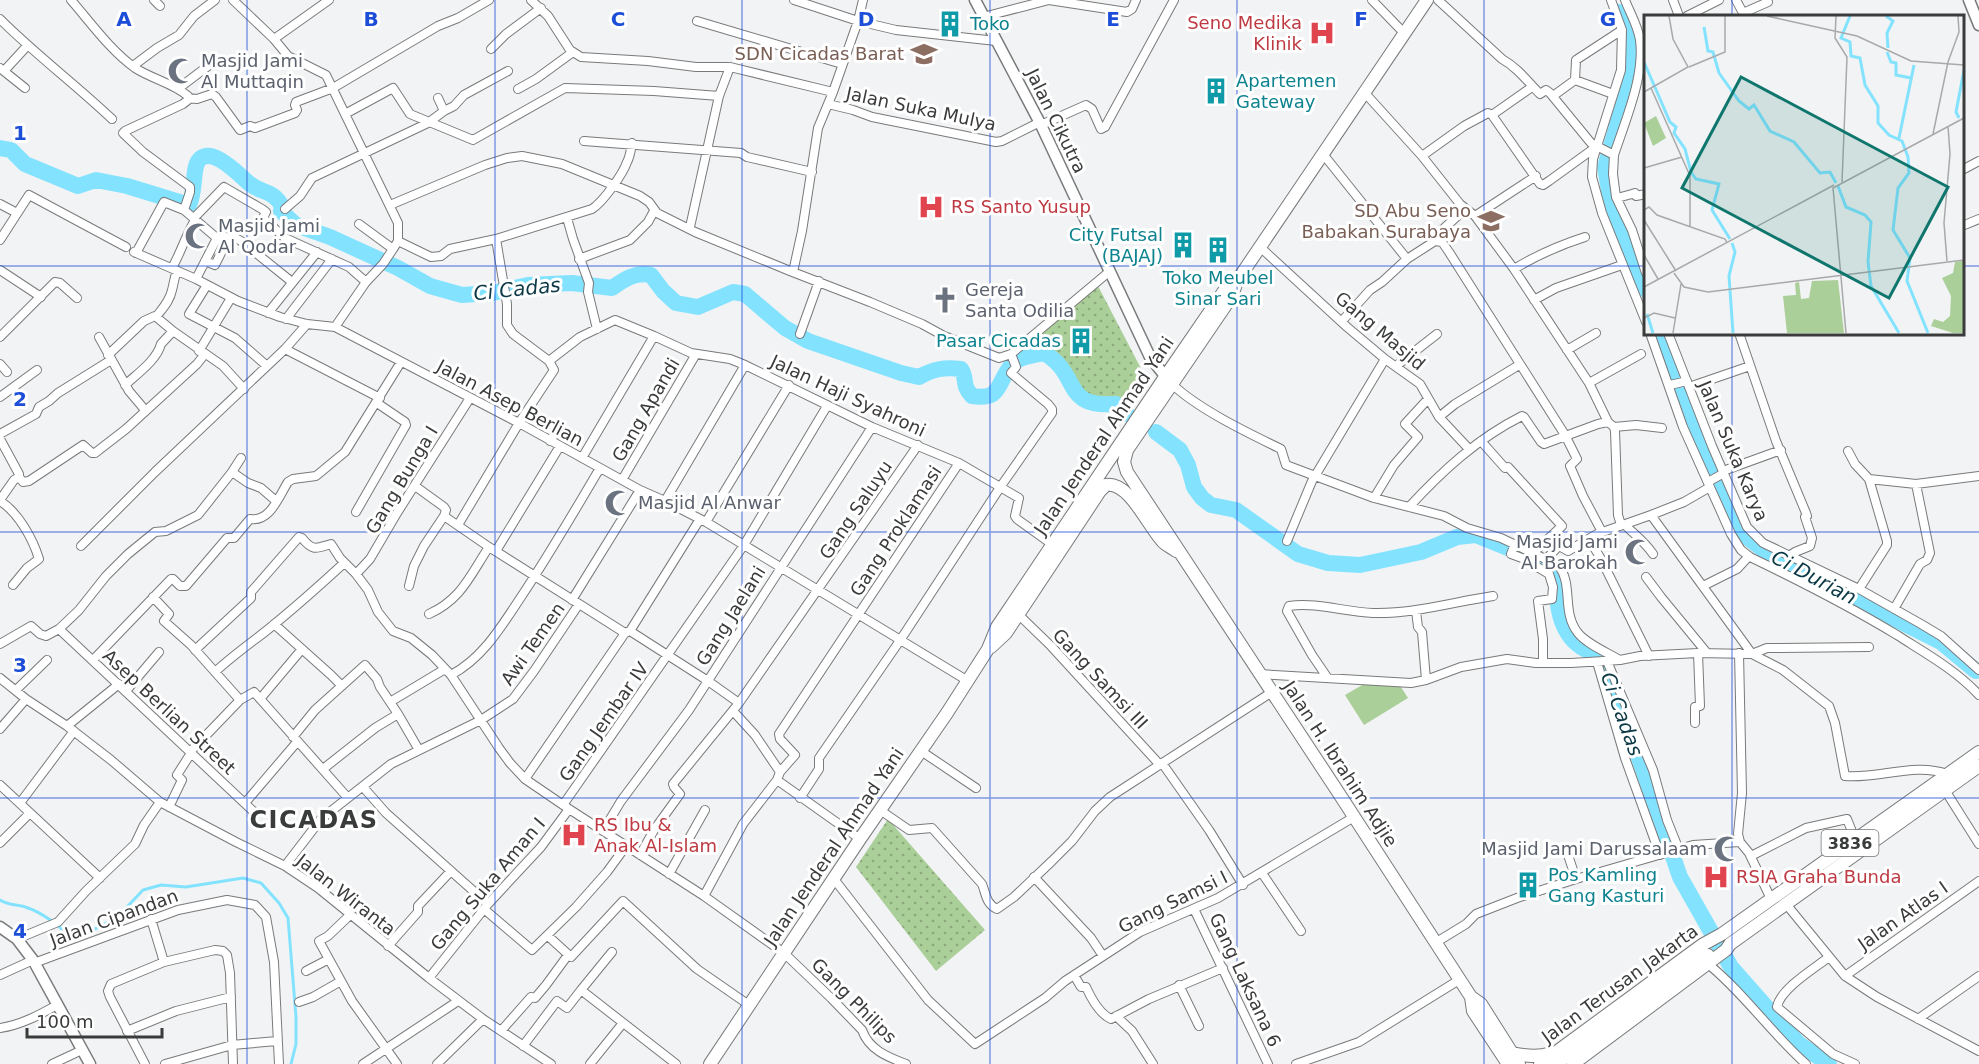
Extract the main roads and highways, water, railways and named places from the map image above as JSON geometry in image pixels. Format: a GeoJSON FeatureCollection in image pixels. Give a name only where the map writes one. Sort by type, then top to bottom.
{"type":"FeatureCollection","features":[{"type":"Feature","properties":{"kind":"main road","name":"Jalan Cikutra"},"geometry":{"type":"LineString","coordinates":[[975,0],[1041,123],[1150,357],[1168,380]]}},
{"type":"Feature","properties":{"kind":"main road","name":"Jalan Jenderal Ahmad Yani"},"geometry":{"type":"LineString","coordinates":[[710,1064],[968,681],[988,649],[997,627],[1168,380],[1232,296],[1239,278],[1427,0]]}},
{"type":"Feature","properties":{"kind":"main road"},"geometry":{"type":"LineString","coordinates":[[1969,0],[1979,25]]}},
{"type":"Feature","properties":{"kind":"main road","name":"Jalan Jenderal Ahmad Yani"},"geometry":{"type":"LineString","coordinates":[[1124,462],[1127,450],[1168,380]]}},
{"type":"Feature","properties":{"kind":"main road","name":"Jalan H. Ibrahim Adjie"},"geometry":{"type":"LineString","coordinates":[[1124,462],[1127,472],[1167,531],[1177,551],[1272,692],[1459,980],[1470,998],[1473,1011],[1497,1047],[1519,1064]]}},
{"type":"Feature","properties":{"kind":"main road","name":"Jalan H. Ibrahim Adjie"},"geometry":{"type":"LineString","coordinates":[[1100,491],[1106,484],[1117,485],[1127,493],[1166,545],[1177,551]]}},
{"type":"Feature","properties":{"kind":"main road","name":"Jalan Jenderal Ahmad Yani"},"geometry":{"type":"LineString","coordinates":[[988,649],[1006,633],[1100,491]]}},
{"type":"Feature","properties":{"kind":"main road","name":"Jalan Terusan Jakarta"},"geometry":{"type":"LineString","coordinates":[[1573,1064],[1708,954],[1771,899],[1939,775],[1979,752]]}},
{"type":"Feature","properties":{"kind":"main road","name":"Jalan Terusan Jakarta"},"geometry":{"type":"LineString","coordinates":[[1547,1063],[1708,954],[1722,942],[1786,904],[1979,766]]}},
{"type":"Feature","properties":{"kind":"main road"},"geometry":{"type":"LineString","coordinates":[[0,927],[17,939],[33,961],[90,1064]]}},
{"type":"Feature","properties":{"kind":"main road","name":"Jalan Terusan Jakarta"},"geometry":{"type":"LineString","coordinates":[[1547,1063],[1560,1050],[1708,954]]}},
{"type":"Feature","properties":{"kind":"main road","name":"Jalan H. Ibrahim Adjie"},"geometry":{"type":"LineString","coordinates":[[1470,998],[1481,1005],[1510,1058]]}},
{"type":"Feature","properties":{"kind":"main road"},"geometry":{"type":"LineString","coordinates":[[1497,1047],[1502,1064]]}},
{"type":"Feature","properties":{"kind":"main road"},"geometry":{"type":"LineString","coordinates":[[1510,1058],[1544,1056],[1560,1050]]}},
{"type":"Feature","properties":{"kind":"waterway","name":"Ci Durian"},"geometry":{"type":"LineString","coordinates":[[1619,12],[1631,49],[1632,74],[1605,167],[1611,203],[1644,285]]}},
{"type":"Feature","properties":{"kind":"waterway","name":"Ci Cadas"},"geometry":{"type":"LineString","coordinates":[[0,148],[11,150],[25,164],[78,186],[96,180],[127,186],[189,205],[197,164],[205,156],[211,156],[226,163],[250,184],[275,198],[283,208],[281,211],[296,225],[330,237],[398,268],[430,286],[462,295],[492,293],[528,285],[572,283],[612,288],[635,275],[651,275],[676,303],[698,307],[733,292],[745,294],[785,328],[808,341],[901,373],[919,377],[939,369],[961,369],[967,389],[972,396],[981,397],[993,394],[1013,364],[1026,357],[1044,353],[1056,362],[1073,388],[1086,401],[1116,404],[1127,414]]}},
{"type":"Feature","properties":{"kind":"waterway","name":"Ci Durian"},"geometry":{"type":"LineString","coordinates":[[1662,334],[1687,405],[1743,534],[1775,559],[1941,642],[1976,671]]}},
{"type":"Feature","properties":{"kind":"waterway","name":"Ci Cadas"},"geometry":{"type":"LineString","coordinates":[[1156,432],[1180,450],[1188,465],[1194,487],[1202,498],[1211,505],[1236,510],[1298,554],[1328,563],[1360,565],[1421,552],[1457,537],[1476,535],[1547,567],[1557,577],[1558,605],[1567,633],[1581,647],[1602,659],[1680,877],[1731,967],[1799,1044],[1829,1064]]}},
{"type":"Feature","properties":{"kind":"waterway"},"geometry":{"type":"LineString","coordinates":[[0,900],[39,913],[69,935],[95,929],[110,921],[143,890],[161,885],[186,887],[243,878],[261,883],[279,903],[288,918],[296,1017],[296,1044],[291,1064]]}},
{"type":"Feature","properties":{"kind":"place","name":"Toko"},"geometry":{"type":"Point","coordinates":[950,24]}},
{"type":"Feature","properties":{"kind":"place","name":"Seno Medika Klinik"},"geometry":{"type":"Point","coordinates":[1322,33]}},
{"type":"Feature","properties":{"kind":"place","name":"SDN Cicadas Barat"},"geometry":{"type":"Point","coordinates":[924,54]}},
{"type":"Feature","properties":{"kind":"place","name":"Masjid Jami Al Muttaqin"},"geometry":{"type":"Point","coordinates":[181,71]}},
{"type":"Feature","properties":{"kind":"place","name":"Apartemen Gateway"},"geometry":{"type":"Point","coordinates":[1216,91]}},
{"type":"Feature","properties":{"kind":"place","name":"RS Santo Yusup"},"geometry":{"type":"Point","coordinates":[931,207]}},
{"type":"Feature","properties":{"kind":"place","name":"SD Abu Seno Babakan Surabaya"},"geometry":{"type":"Point","coordinates":[1491,221]}},
{"type":"Feature","properties":{"kind":"place","name":"Masjid Jami Al Qodar"},"geometry":{"type":"Point","coordinates":[198,236]}},
{"type":"Feature","properties":{"kind":"place","name":"City Futsal (BAJAJ)"},"geometry":{"type":"Point","coordinates":[1183,245]}},
{"type":"Feature","properties":{"kind":"place","name":"Toko Meubel Sinar Sari"},"geometry":{"type":"Point","coordinates":[1218,250]}},
{"type":"Feature","properties":{"kind":"place","name":"Gereja Santa Odilia"},"geometry":{"type":"Point","coordinates":[945,300]}},
{"type":"Feature","properties":{"kind":"place","name":"Pasar Cicadas"},"geometry":{"type":"Point","coordinates":[1081,341]}},
{"type":"Feature","properties":{"kind":"place","name":"Masjid Al Anwar"},"geometry":{"type":"Point","coordinates":[618,503]}},
{"type":"Feature","properties":{"kind":"place","name":"Masjid Jami Al Barokah"},"geometry":{"type":"Point","coordinates":[1638,552]}},
{"type":"Feature","properties":{"kind":"place","name":"RS Ibu & Anak Al-Islam"},"geometry":{"type":"Point","coordinates":[574,835]}},
{"type":"Feature","properties":{"kind":"place","name":"Masjid Jami Darussalaam"},"geometry":{"type":"Point","coordinates":[1727,849]}},
{"type":"Feature","properties":{"kind":"place","name":"RSIA Graha Bunda"},"geometry":{"type":"Point","coordinates":[1716,877]}},
{"type":"Feature","properties":{"kind":"place","name":"Pos Kamling Gang Kasturi"},"geometry":{"type":"Point","coordinates":[1528,885]}},
{"type":"Feature","properties":{"kind":"district","name":"CICADAS"},"geometry":{"type":"Point","coordinates":[314,820]}}]}
